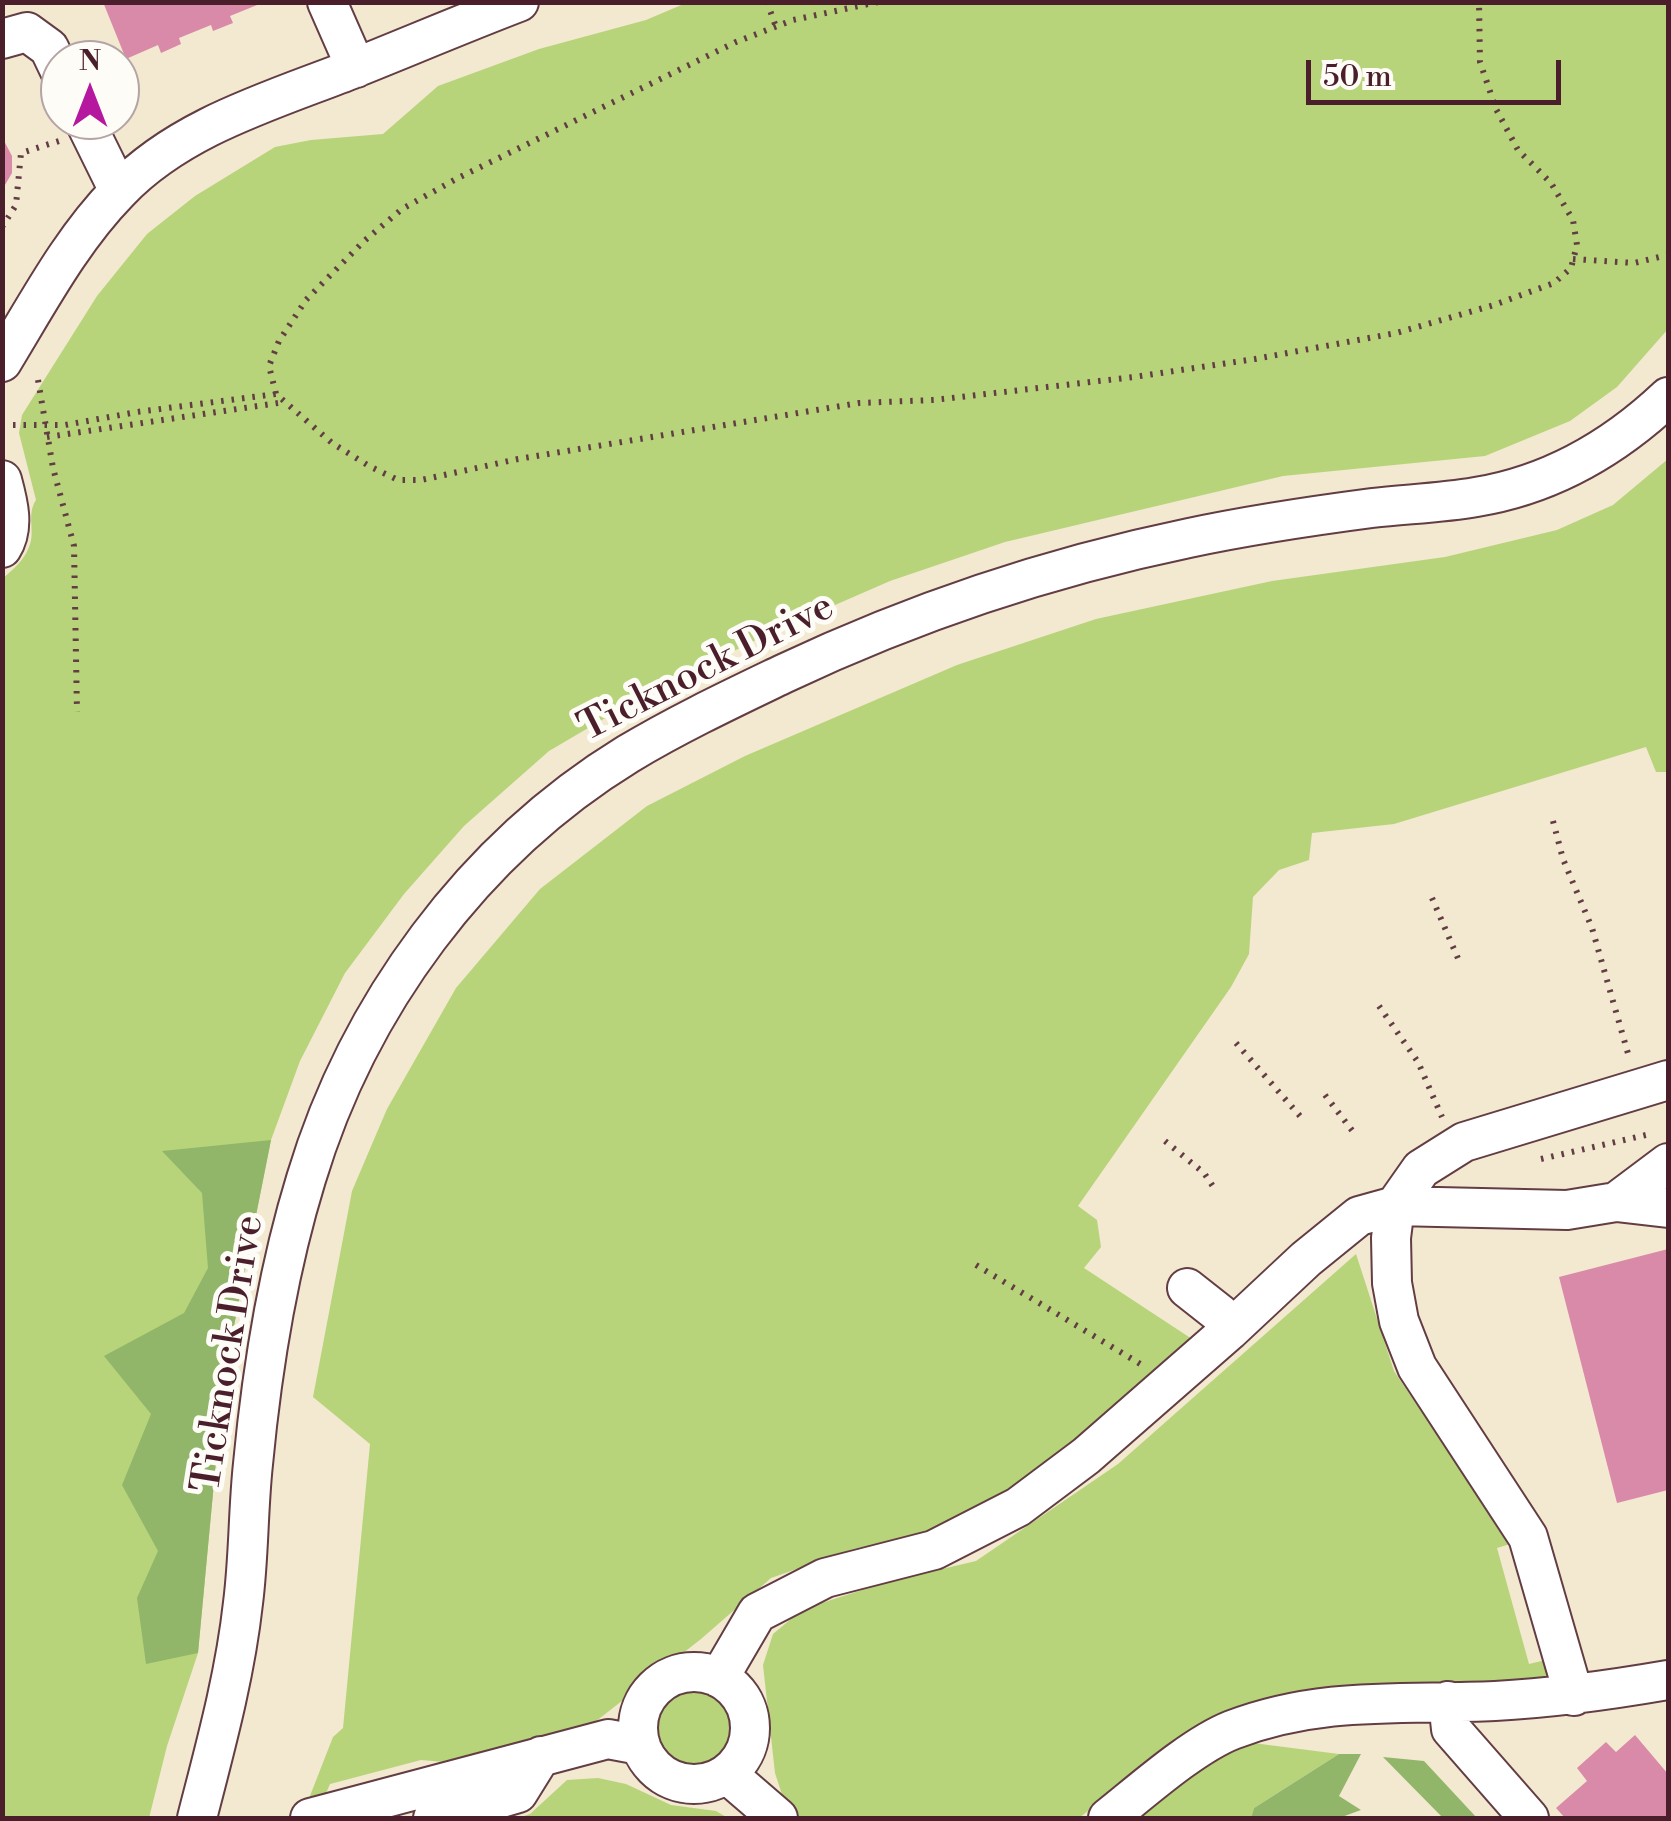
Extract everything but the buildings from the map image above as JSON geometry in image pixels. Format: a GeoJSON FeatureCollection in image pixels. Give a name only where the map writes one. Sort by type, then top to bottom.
{"type":"FeatureCollection","features":[{"type":"Feature","properties":{"kind":"street"},"geometry":{"type":"LineString","coordinates":[[327,2],[356,68]]}},
{"type":"Feature","properties":{"kind":"street"},"geometry":{"type":"LineString","coordinates":[[2,362],[59,268],[118,191],[144,168],[213,126],[272,98],[519,2]]}},
{"type":"Feature","properties":{"kind":"street"},"geometry":{"type":"LineString","coordinates":[[2,39],[27,32],[40,41]]}},
{"type":"Feature","properties":{"kind":"street"},"geometry":{"type":"LineString","coordinates":[[85,140],[118,191]]}},
{"type":"Feature","properties":{"kind":"street","name":"Ticknock Drive"},"geometry":{"type":"LineString","coordinates":[[197,1818],[236,1654],[262,1395],[278,1296],[305,1180],[331,1108],[376,1016],[438,925],[501,854],[539,818],[625,756],[746,691],[897,624],[1028,579],[1182,539],[1315,516],[1483,496],[1530,484],[1574,466],[1612,444],[1668,397]]}},
{"type":"Feature","properties":{"kind":"street"},"geometry":{"type":"LineString","coordinates":[[2,480],[9,538],[2,548]]}},
{"type":"Feature","properties":{"kind":"street"},"geometry":{"type":"LineString","coordinates":[[1574,1696],[1528,1537],[1418,1367],[1399,1322],[1392,1284],[1395,1206],[1422,1170],[1464,1142],[1661,1082]]}},
{"type":"Feature","properties":{"kind":"street"},"geometry":{"type":"LineString","coordinates":[[1616,1202],[1660,1148]]}},
{"type":"Feature","properties":{"kind":"street"},"geometry":{"type":"LineString","coordinates":[[719,1678],[757,1613],[826,1578],[934,1550],[1018,1508],[1086,1456],[1359,1216],[1395,1206],[1567,1210],[1616,1202],[1668,1208]]}},
{"type":"Feature","properties":{"kind":"street"},"geometry":{"type":"LineString","coordinates":[[1187,1288],[1220,1314],[1229,1331]]}},
{"type":"Feature","properties":{"kind":"street"},"geometry":{"type":"LineString","coordinates":[[701,1672],[719,1678],[735,1689],[746,1705],[748,1743],[727,1774],[711,1782],[676,1782],[660,1774],[640,1745],[641,1708],[650,1692],[682,1673],[701,1672]]}},
{"type":"Feature","properties":{"kind":"street"},"geometry":{"type":"LineString","coordinates":[[1108,1818],[1175,1766],[1228,1732],[1288,1713],[1343,1703],[1574,1696],[1668,1680]]}},
{"type":"Feature","properties":{"kind":"street"},"geometry":{"type":"LineString","coordinates":[[1448,1702],[1451,1728],[1530,1818]]}},
{"type":"Feature","properties":{"kind":"street"},"geometry":{"type":"LineString","coordinates":[[310,1818],[359,1812],[608,1739],[640,1745]]}},
{"type":"Feature","properties":{"kind":"street"},"geometry":{"type":"LineString","coordinates":[[434,1818],[518,1793],[542,1756]]}},
{"type":"Feature","properties":{"kind":"street"},"geometry":{"type":"LineString","coordinates":[[727,1774],[778,1818]]}},
{"type":"Feature","properties":{"kind":"path"},"geometry":{"type":"LineString","coordinates":[[767,2],[776,26]]}},
{"type":"Feature","properties":{"kind":"path"},"geometry":{"type":"LineString","coordinates":[[878,2],[776,26],[693,63],[402,208],[306,300],[279,341],[270,366],[276,394],[332,444],[369,466],[398,480],[421,480],[518,459],[860,402],[934,400],[1134,377],[1396,334],[1554,284],[1571,268],[1574,259],[1577,245],[1573,220],[1551,183],[1518,150],[1496,109],[1480,62],[1479,2]]}},
{"type":"Feature","properties":{"kind":"path"},"geometry":{"type":"LineString","coordinates":[[2,227],[16,205],[21,153],[52,140]]}},
{"type":"Feature","properties":{"kind":"path"},"geometry":{"type":"LineString","coordinates":[[1574,259],[1634,262],[1668,255]]}},
{"type":"Feature","properties":{"kind":"path"},"geometry":{"type":"LineString","coordinates":[[38,380],[47,437],[74,546],[77,712]]}},
{"type":"Feature","properties":{"kind":"path"},"geometry":{"type":"LineString","coordinates":[[13,425],[65,425],[276,394]]}},
{"type":"Feature","properties":{"kind":"path"},"geometry":{"type":"LineString","coordinates":[[47,437],[286,402]]}},
{"type":"Feature","properties":{"kind":"path"},"geometry":{"type":"LineString","coordinates":[[1553,820],[1563,859],[1592,928],[1635,1076],[1661,1082]]}},
{"type":"Feature","properties":{"kind":"path"},"geometry":{"type":"LineString","coordinates":[[1432,898],[1460,963]]}},
{"type":"Feature","properties":{"kind":"path"},"geometry":{"type":"LineString","coordinates":[[1379,1006],[1418,1062],[1445,1124],[1445,1155]]}},
{"type":"Feature","properties":{"kind":"path"},"geometry":{"type":"LineString","coordinates":[[1236,1044],[1300,1116]]}},
{"type":"Feature","properties":{"kind":"path"},"geometry":{"type":"LineString","coordinates":[[1325,1094],[1354,1132]]}},
{"type":"Feature","properties":{"kind":"path"},"geometry":{"type":"LineString","coordinates":[[1166,1141],[1204,1173],[1216,1191]]}},
{"type":"Feature","properties":{"kind":"path"},"geometry":{"type":"LineString","coordinates":[[1524,1163],[1660,1148]]}},
{"type":"Feature","properties":{"kind":"path"},"geometry":{"type":"LineString","coordinates":[[976,1265],[1170,1382]]}},
{"type":"Feature","properties":{"kind":"green space"},"geometry":{"type":"Polygon","coordinates":[[[686,3],[1668,3],[1668,329],[1617,387],[1570,421],[1485,456],[1283,476],[1005,542],[890,581],[764,636],[641,697],[549,751],[464,826],[404,894],[345,973],[300,1061],[271,1140],[224,1376],[198,1653],[167,1746],[149,1818],[3,1818],[3,578],[21,560],[32,535],[36,500],[19,433],[22,415],[97,296],[147,234],[195,196],[275,147],[383,134],[438,86],[539,49],[646,20],[686,3]]]}},
{"type":"Feature","properties":{"kind":"green space"},"geometry":{"type":"Polygon","coordinates":[[[1668,459],[1668,772],[1656,772],[1646,747],[1394,824],[1312,833],[1309,860],[1279,870],[1253,897],[1249,954],[1231,987],[1078,1206],[1097,1220],[1101,1247],[1084,1268],[1192,1339],[1015,1492],[939,1531],[853,1549],[771,1578],[595,1722],[456,1763],[421,1760],[330,1784],[323,1800],[308,1801],[333,1737],[343,1728],[370,1444],[313,1397],[352,1191],[387,1109],[456,988],[540,889],[647,806],[745,756],[957,665],[1096,619],[1272,581],[1445,557],[1557,530],[1613,505],[1668,459]]]}},
{"type":"Feature","properties":{"kind":"green space"},"geometry":{"type":"Polygon","coordinates":[[[271,1140],[224,1376],[198,1653],[146,1664],[137,1598],[158,1551],[122,1485],[151,1414],[104,1356],[184,1313],[208,1268],[202,1193],[162,1151],[271,1140]]]}},
{"type":"Feature","properties":{"kind":"green space"},"geometry":{"type":"Polygon","coordinates":[[[1356,1254],[1394,1371],[1510,1544],[1497,1548],[1529,1664],[1554,1658],[1547,1682],[1336,1690],[1110,1794],[1079,1818],[795,1818],[788,1813],[775,1773],[763,1665],[773,1634],[803,1609],[887,1582],[976,1561],[1118,1464],[1356,1254]]]}},
{"type":"Feature","properties":{"kind":"green space"},"geometry":{"type":"Polygon","coordinates":[[[691,1686],[706,1689],[719,1698],[728,1711],[728,1741],[719,1754],[706,1763],[691,1766],[676,1763],[663,1754],[654,1741],[651,1726],[654,1711],[663,1698],[676,1689],[691,1686]]]}},
{"type":"Feature","properties":{"kind":"green space"},"geometry":{"type":"Polygon","coordinates":[[[1245,1742],[1339,1754],[1254,1808],[1251,1818],[1128,1818],[1176,1780],[1245,1742]]]}},
{"type":"Feature","properties":{"kind":"green space"},"geometry":{"type":"Polygon","coordinates":[[[1339,1754],[1361,1754],[1339,1796],[1361,1810],[1339,1818],[1251,1818],[1254,1808],[1339,1754]]]}},
{"type":"Feature","properties":{"kind":"green space"},"geometry":{"type":"Polygon","coordinates":[[[1383,1757],[1424,1761],[1477,1818],[1443,1818],[1383,1757]]]}},
{"type":"Feature","properties":{"kind":"green space"},"geometry":{"type":"Polygon","coordinates":[[[598,1778],[626,1784],[671,1805],[716,1811],[728,1818],[518,1818],[530,1814],[567,1780],[598,1778]]]}}]}
